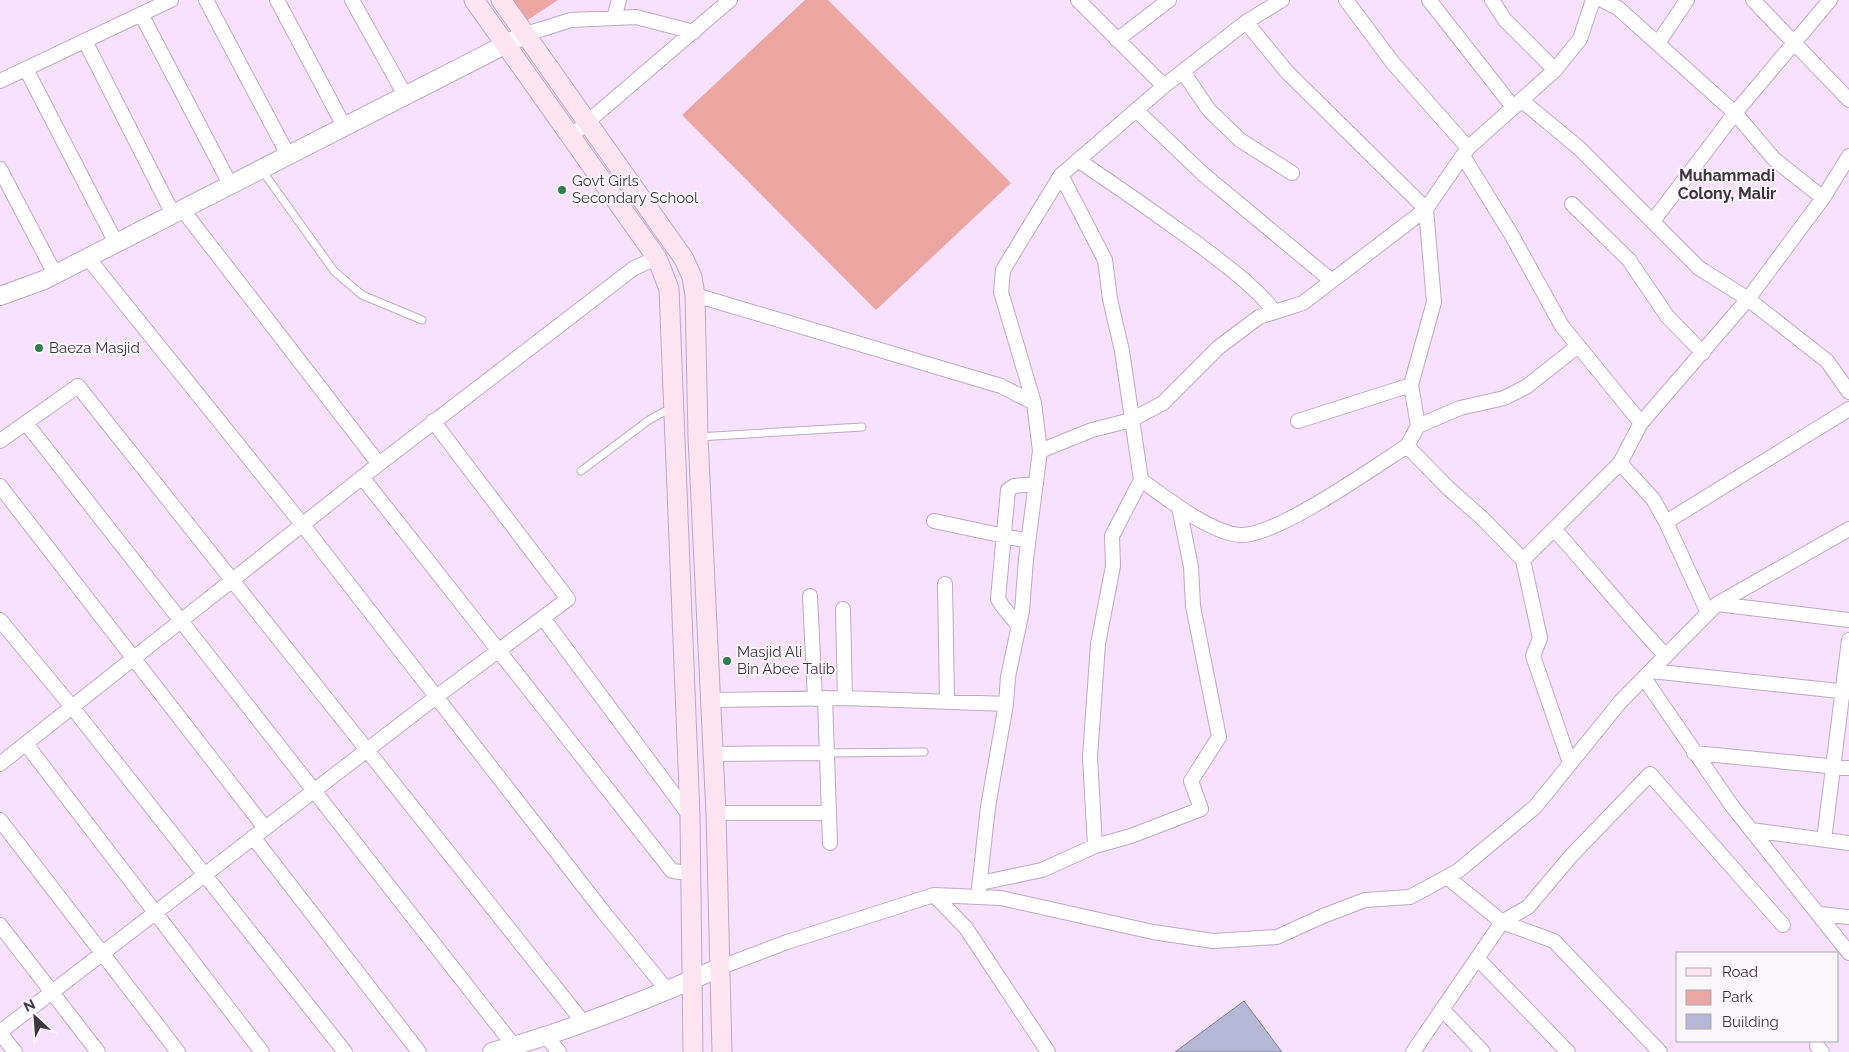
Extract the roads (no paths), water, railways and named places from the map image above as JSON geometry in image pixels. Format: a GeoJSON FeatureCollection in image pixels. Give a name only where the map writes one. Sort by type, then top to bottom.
{"type":"FeatureCollection","features":[{"type":"Feature","properties":{"kind":"main road"},"geometry":{"type":"LineString","coordinates":[[474,0],[657,258],[669,289],[690,816],[693,1052]]}},
{"type":"Feature","properties":{"kind":"main road"},"geometry":{"type":"LineString","coordinates":[[502,0],[684,259],[692,277],[695,295],[698,437],[712,700],[722,1052]]}},
{"type":"Feature","properties":{"kind":"street"},"geometry":{"type":"LineString","coordinates":[[0,81],[171,0]]}},
{"type":"Feature","properties":{"kind":"street"},"geometry":{"type":"LineString","coordinates":[[206,0],[288,155]]}},
{"type":"Feature","properties":{"kind":"street"},"geometry":{"type":"LineString","coordinates":[[277,0],[344,126]]}},
{"type":"Feature","properties":{"kind":"street"},"geometry":{"type":"LineString","coordinates":[[352,0],[405,95]]}},
{"type":"Feature","properties":{"kind":"street"},"geometry":{"type":"LineString","coordinates":[[614,18],[619,0]]}},
{"type":"Feature","properties":{"kind":"street"},"geometry":{"type":"LineString","coordinates":[[571,136],[730,0]]}},
{"type":"Feature","properties":{"kind":"street"},"geometry":{"type":"LineString","coordinates":[[1078,0],[1164,86]]}},
{"type":"Feature","properties":{"kind":"street"},"geometry":{"type":"LineString","coordinates":[[1117,40],[1169,0]]}},
{"type":"Feature","properties":{"kind":"street"},"geometry":{"type":"LineString","coordinates":[[979,890],[988,807],[1006,704],[1008,677],[1019,626],[1040,451],[1034,403],[1001,292],[1003,270],[1061,175],[1164,86],[1246,22],[1282,0]]}},
{"type":"Feature","properties":{"kind":"street"},"geometry":{"type":"LineString","coordinates":[[1346,0],[1393,63],[1466,152],[1562,326],[1641,423]]}},
{"type":"Feature","properties":{"kind":"street"},"geometry":{"type":"LineString","coordinates":[[1429,0],[1517,104],[1579,148],[1699,268],[1748,299],[1827,361],[1849,392]]}},
{"type":"Feature","properties":{"kind":"street"},"geometry":{"type":"LineString","coordinates":[[1492,0],[1505,20],[1555,70]]}},
{"type":"Feature","properties":{"kind":"street"},"geometry":{"type":"LineString","coordinates":[[1040,451],[1092,430],[1131,420],[1163,403],[1219,347],[1259,317],[1303,303],[1426,209],[1466,152],[1555,70],[1580,39],[1593,0]]}},
{"type":"Feature","properties":{"kind":"street"},"geometry":{"type":"LineString","coordinates":[[1602,0],[1618,8],[1658,43],[1735,113],[1774,159],[1823,198]]}},
{"type":"Feature","properties":{"kind":"street"},"geometry":{"type":"LineString","coordinates":[[1658,43],[1687,0]]}},
{"type":"Feature","properties":{"kind":"street"},"geometry":{"type":"LineString","coordinates":[[1753,0],[1849,100]]}},
{"type":"Feature","properties":{"kind":"street"},"geometry":{"type":"LineString","coordinates":[[1653,221],[1735,113],[1830,0]]}},
{"type":"Feature","properties":{"kind":"street"},"geometry":{"type":"LineString","coordinates":[[141,14],[230,184]]}},
{"type":"Feature","properties":{"kind":"street"},"geometry":{"type":"LineString","coordinates":[[0,296],[55,274],[88,258],[526,34],[571,20],[614,18],[636,18],[694,32]]}},
{"type":"Feature","properties":{"kind":"street"},"geometry":{"type":"LineString","coordinates":[[1246,22],[1286,72],[1426,209],[1434,302],[1411,386],[1418,426]]}},
{"type":"Feature","properties":{"kind":"street"},"geometry":{"type":"LineString","coordinates":[[86,41],[177,211],[379,464]]}},
{"type":"Feature","properties":{"kind":"street"},"geometry":{"type":"LineString","coordinates":[[26,69],[116,243]]}},
{"type":"Feature","properties":{"kind":"street"},"geometry":{"type":"LineString","coordinates":[[1182,72],[1209,110],[1240,140],[1292,173]]}},
{"type":"Feature","properties":{"kind":"street"},"geometry":{"type":"LineString","coordinates":[[1136,110],[1203,174],[1332,281]]}},
{"type":"Feature","properties":{"kind":"street"},"geometry":{"type":"LineString","coordinates":[[1522,560],[1620,463],[1641,423],[1748,299],[1823,198],[1849,156]]}},
{"type":"Feature","properties":{"kind":"street"},"geometry":{"type":"LineString","coordinates":[[1078,160],[1232,269],[1264,298],[1275,312]]}},
{"type":"Feature","properties":{"kind":"street"},"geometry":{"type":"LineString","coordinates":[[0,169],[55,274]]}},
{"type":"Feature","properties":{"kind":"street"},"geometry":{"type":"LineString","coordinates":[[1061,175],[1105,260],[1141,480],[1112,536],[1113,566],[1098,644],[1090,757],[1095,846]]}},
{"type":"Feature","properties":{"kind":"street"},"geometry":{"type":"LineString","coordinates":[[1572,204],[1629,260],[1667,316],[1703,353]]}},
{"type":"Feature","properties":{"kind":"street"},"geometry":{"type":"LineString","coordinates":[[88,258],[302,524],[605,914],[667,990]]}},
{"type":"Feature","properties":{"kind":"street"},"geometry":{"type":"LineString","coordinates":[[0,764],[433,421],[634,268],[657,258]]}},
{"type":"Feature","properties":{"kind":"street"},"geometry":{"type":"LineString","coordinates":[[695,295],[1001,386],[1034,403]]}},
{"type":"Feature","properties":{"kind":"street"},"geometry":{"type":"LineString","coordinates":[[1141,480],[1206,524],[1240,535],[1271,528],[1331,495],[1407,446],[1418,426],[1460,408],[1504,398],[1526,386],[1578,346]]}},
{"type":"Feature","properties":{"kind":"street"},"geometry":{"type":"LineString","coordinates":[[0,441],[78,386],[583,1022]]}},
{"type":"Feature","properties":{"kind":"street"},"geometry":{"type":"LineString","coordinates":[[1298,421],[1411,386]]}},
{"type":"Feature","properties":{"kind":"street"},"geometry":{"type":"LineString","coordinates":[[1666,522],[1849,409]]}},
{"type":"Feature","properties":{"kind":"street"},"geometry":{"type":"LineString","coordinates":[[15,1052],[0,1032],[314,790],[568,599],[433,421]]}},
{"type":"Feature","properties":{"kind":"street"},"geometry":{"type":"LineString","coordinates":[[26,423],[314,790],[521,1047]]}},
{"type":"Feature","properties":{"kind":"street"},"geometry":{"type":"LineString","coordinates":[[1407,446],[1448,488],[1482,518],[1522,560],[1540,638],[1533,656],[1570,763]]}},
{"type":"Feature","properties":{"kind":"street"},"geometry":{"type":"LineString","coordinates":[[1620,463],[1653,499],[1713,609]]}},
{"type":"Feature","properties":{"kind":"street"},"geometry":{"type":"LineString","coordinates":[[362,477],[672,871],[690,873]]}},
{"type":"Feature","properties":{"kind":"street"},"geometry":{"type":"LineString","coordinates":[[1019,626],[998,598],[1008,490],[1014,486],[1036,484]]}},
{"type":"Feature","properties":{"kind":"street"},"geometry":{"type":"LineString","coordinates":[[0,486],[266,828]]}},
{"type":"Feature","properties":{"kind":"street"},"geometry":{"type":"LineString","coordinates":[[677,508],[702,505]]}},
{"type":"Feature","properties":{"kind":"street"},"geometry":{"type":"LineString","coordinates":[[492,1052],[521,1047],[787,942],[934,895],[979,890],[1042,870],[1095,846],[1131,836],[1201,809],[1191,781],[1219,738],[1193,606],[1191,567],[1179,507]]}},
{"type":"Feature","properties":{"kind":"street"},"geometry":{"type":"LineString","coordinates":[[934,521],[1028,541]]}},
{"type":"Feature","properties":{"kind":"street"},"geometry":{"type":"LineString","coordinates":[[1554,529],[1604,585],[1629,617],[1666,656]]}},
{"type":"Feature","properties":{"kind":"street"},"geometry":{"type":"LineString","coordinates":[[979,890],[1001,898],[1153,932],[1213,941],[1277,937],[1323,916],[1365,900],[1410,898],[1458,871],[1535,807],[1621,701],[1713,609],[1849,529]]}},
{"type":"Feature","properties":{"kind":"street"},"geometry":{"type":"LineString","coordinates":[[1833,538],[1849,542]]}},
{"type":"Feature","properties":{"kind":"street"},"geometry":{"type":"LineString","coordinates":[[945,584],[946,700]]}},
{"type":"Feature","properties":{"kind":"street"},"geometry":{"type":"LineString","coordinates":[[810,596],[826,753],[830,843]]}},
{"type":"Feature","properties":{"kind":"street"},"geometry":{"type":"LineString","coordinates":[[843,609],[845,698]]}},
{"type":"Feature","properties":{"kind":"street"},"geometry":{"type":"LineString","coordinates":[[1713,609],[1849,620]]}},
{"type":"Feature","properties":{"kind":"street"},"geometry":{"type":"LineString","coordinates":[[543,618],[690,816]]}},
{"type":"Feature","properties":{"kind":"street"},"geometry":{"type":"LineString","coordinates":[[0,620],[72,707],[345,1052]]}},
{"type":"Feature","properties":{"kind":"street"},"geometry":{"type":"LineString","coordinates":[[1824,840],[1845,692],[1849,640]]}},
{"type":"Feature","properties":{"kind":"street"},"geometry":{"type":"LineString","coordinates":[[1648,674],[1845,692]]}},
{"type":"Feature","properties":{"kind":"street"},"geometry":{"type":"LineString","coordinates":[[1648,674],[1694,752],[1751,830],[1849,953]]}},
{"type":"Feature","properties":{"kind":"street"},"geometry":{"type":"LineString","coordinates":[[712,700],[845,698],[946,700],[1006,704]]}},
{"type":"Feature","properties":{"kind":"street"},"geometry":{"type":"LineString","coordinates":[[26,744],[262,1052]]}},
{"type":"Feature","properties":{"kind":"street"},"geometry":{"type":"LineString","coordinates":[[1694,752],[1849,768]]}},
{"type":"Feature","properties":{"kind":"street"},"geometry":{"type":"LineString","coordinates":[[713,754],[826,753]]}},
{"type":"Feature","properties":{"kind":"street"},"geometry":{"type":"LineString","coordinates":[[1413,1052],[1502,922],[1528,907],[1570,856],[1650,774],[1782,925]]}},
{"type":"Feature","properties":{"kind":"street"},"geometry":{"type":"LineString","coordinates":[[716,813],[828,813]]}},
{"type":"Feature","properties":{"kind":"street"},"geometry":{"type":"LineString","coordinates":[[0,820],[178,1052]]}},
{"type":"Feature","properties":{"kind":"street"},"geometry":{"type":"LineString","coordinates":[[1751,830],[1849,843]]}},
{"type":"Feature","properties":{"kind":"street"},"geometry":{"type":"LineString","coordinates":[[253,837],[418,1052]]}},
{"type":"Feature","properties":{"kind":"street"},"geometry":{"type":"LineString","coordinates":[[1447,876],[1502,922],[1554,940],[1660,1052]]}},
{"type":"Feature","properties":{"kind":"street"},"geometry":{"type":"LineString","coordinates":[[934,895],[966,928],[1048,1052]]}},
{"type":"Feature","properties":{"kind":"street"},"geometry":{"type":"LineString","coordinates":[[1819,914],[1849,918]]}},
{"type":"Feature","properties":{"kind":"street"},"geometry":{"type":"LineString","coordinates":[[0,925],[98,1052]]}},
{"type":"Feature","properties":{"kind":"street"},"geometry":{"type":"LineString","coordinates":[[1477,958],[1568,1052]]}},
{"type":"Feature","properties":{"kind":"street"},"geometry":{"type":"LineString","coordinates":[[1442,1009],[1483,1052]]}},
{"type":"Feature","properties":{"kind":"street"},"geometry":{"type":"LineString","coordinates":[[546,1036],[560,1052]]}},
{"type":"Feature","properties":{"kind":"lane"},"geometry":{"type":"LineString","coordinates":[[261,168],[334,271],[362,295],[422,320]]}},
{"type":"Feature","properties":{"kind":"lane"},"geometry":{"type":"LineString","coordinates":[[581,471],[649,420],[674,406]]}},
{"type":"Feature","properties":{"kind":"lane"},"geometry":{"type":"LineString","coordinates":[[698,437],[862,427]]}},
{"type":"Feature","properties":{"kind":"lane"},"geometry":{"type":"LineString","coordinates":[[826,753],[924,752]]}},
{"type":"Feature","properties":{"kind":"place","name":"Govt Girls Secondary School"},"geometry":{"type":"Point","coordinates":[562,190]}},
{"type":"Feature","properties":{"kind":"place","name":"Baeza Masjid"},"geometry":{"type":"Point","coordinates":[39,348]}},
{"type":"Feature","properties":{"kind":"place","name":"Masjid Ali Bin Abee Talib"},"geometry":{"type":"Point","coordinates":[727,661]}},
{"type":"Feature","properties":{"kind":"district","name":"Muhammadi Colony, Malir"},"geometry":{"type":"Point","coordinates":[1727,184]}}]}
